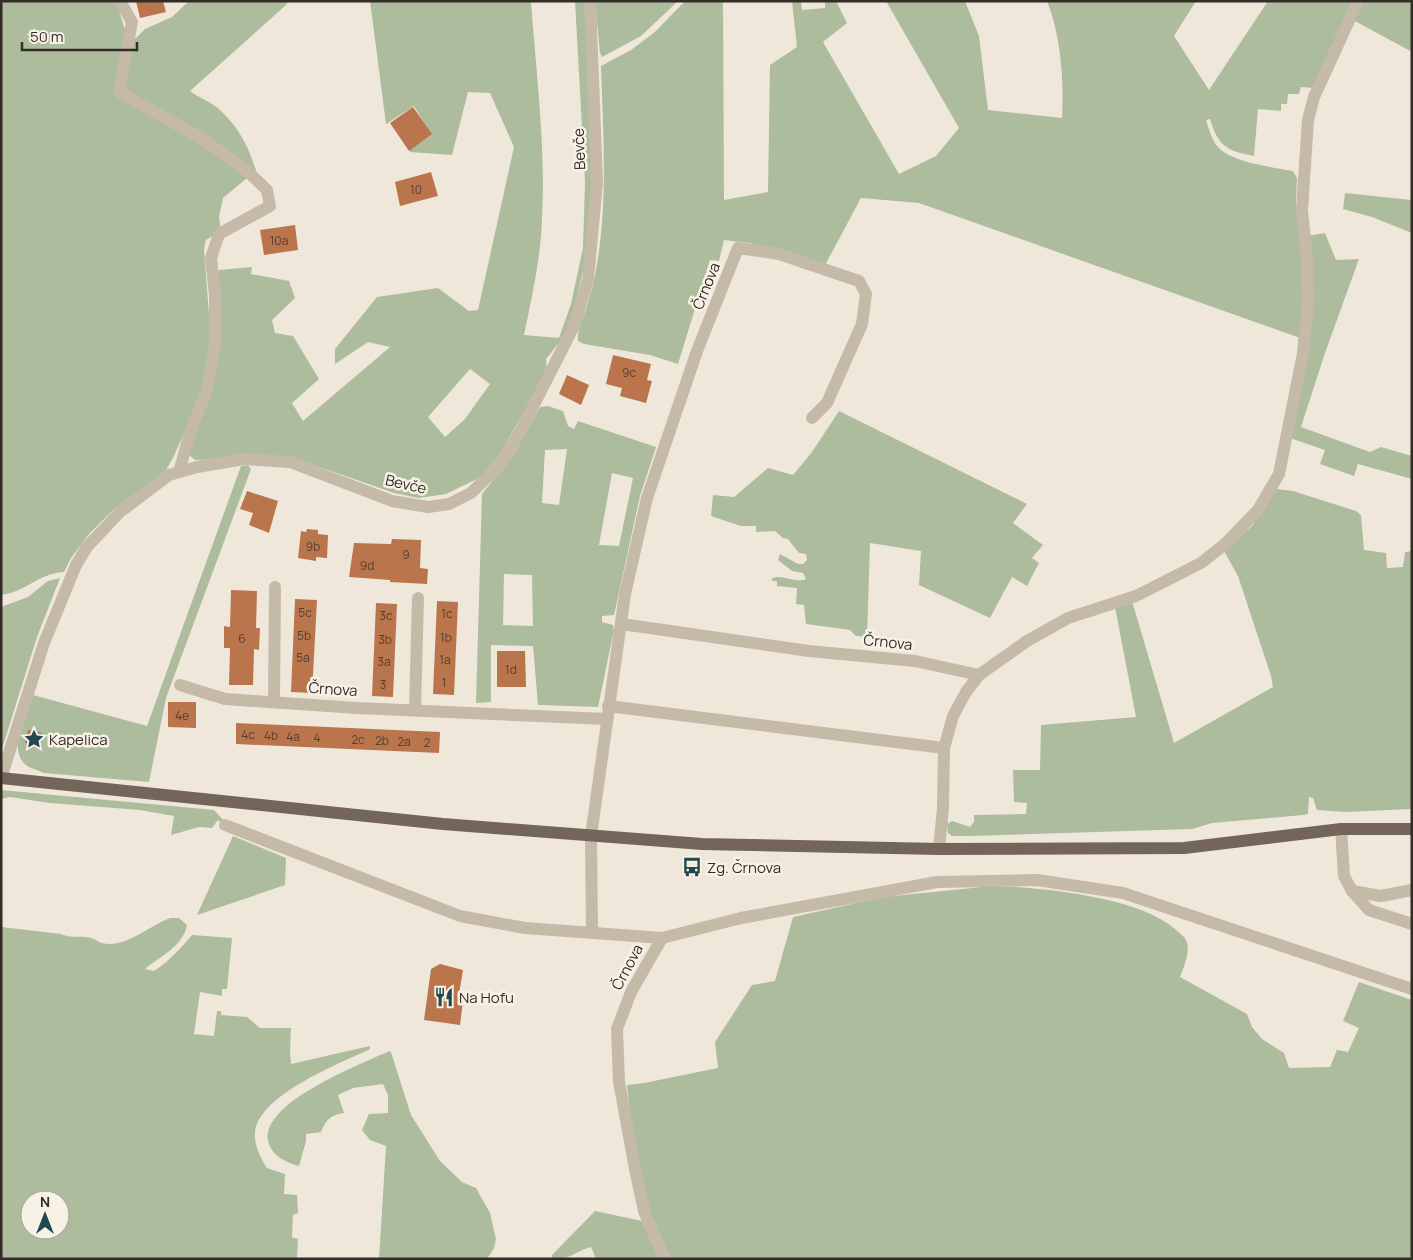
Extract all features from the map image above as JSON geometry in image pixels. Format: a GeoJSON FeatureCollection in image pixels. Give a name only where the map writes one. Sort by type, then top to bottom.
{"type":"FeatureCollection","features":[{"type":"Feature","properties":{"kind":"main road"},"geometry":{"type":"LineString","coordinates":[[1,778],[443,824],[702,844],[939,849],[1184,848],[1341,829],[1412,829]]}},
{"type":"Feature","properties":{"kind":"street"},"geometry":{"type":"LineString","coordinates":[[120,1],[132,22],[119,92],[201,138],[246,170],[267,190],[270,206],[219,234],[211,258],[215,295],[215,346],[207,390],[190,432],[179,472]]}},
{"type":"Feature","properties":{"kind":"street","name":"Bevče"},"geometry":{"type":"LineString","coordinates":[[1,778],[44,643],[68,580],[87,547],[120,512],[169,475],[244,459],[290,462],[392,500],[428,507],[449,504],[471,492],[499,466],[520,432],[574,326],[588,279],[597,183],[590,1]]}},
{"type":"Feature","properties":{"kind":"street"},"geometry":{"type":"LineString","coordinates":[[939,849],[943,808],[944,748],[953,716],[966,692],[979,675],[1027,641],[1068,618],[1136,596],[1202,564],[1225,544],[1258,510],[1279,474],[1304,348],[1308,301],[1307,260],[1302,210],[1308,120],[1317,91],[1358,1]]}},
{"type":"Feature","properties":{"kind":"street","name":"Črnova"},"geometry":{"type":"LineString","coordinates":[[665,1259],[644,1211],[635,1169],[619,1082],[617,1029],[631,992],[662,938],[592,932],[591,836],[625,594],[647,498],[697,350],[738,248],[779,254],[859,281],[866,294],[862,324],[850,356],[827,403],[812,418]]}},
{"type":"Feature","properties":{"kind":"street"},"geometry":{"type":"LineString","coordinates":[[274,702],[275,587]]}},
{"type":"Feature","properties":{"kind":"street"},"geometry":{"type":"LineString","coordinates":[[415,709],[418,598]]}},
{"type":"Feature","properties":{"kind":"street","name":"Črnova"},"geometry":{"type":"LineString","coordinates":[[622,624],[809,650],[915,661],[979,675]]}},
{"type":"Feature","properties":{"kind":"street","name":"Črnova"},"geometry":{"type":"LineString","coordinates":[[180,685],[225,699],[415,709],[608,712],[944,748]]}},
{"type":"Feature","properties":{"kind":"street"},"geometry":{"type":"LineString","coordinates":[[225,825],[460,916],[525,928],[592,932]]}},
{"type":"Feature","properties":{"kind":"street"},"geometry":{"type":"LineString","coordinates":[[1341,829],[1344,876],[1352,892],[1369,910],[1412,924]]}},
{"type":"Feature","properties":{"kind":"street"},"geometry":{"type":"LineString","coordinates":[[662,938],[741,918],[937,882],[1037,880],[1123,893],[1412,989]]}},
{"type":"Feature","properties":{"kind":"street"},"geometry":{"type":"LineString","coordinates":[[1352,892],[1381,896],[1412,890]]}},
{"type":"Feature","properties":{"kind":"green space"},"geometry":{"type":"Polygon","coordinates":[[[1,1],[116,1],[125,30],[135,39],[145,29],[172,17],[189,1],[288,1],[286,5],[190,91],[217,107],[234,125],[248,150],[258,178],[247,178],[223,198],[219,217],[221,231],[206,240],[204,249],[211,341],[204,383],[173,458],[165,472],[114,509],[90,533],[71,558],[64,572],[46,576],[18,590],[1,595],[1,1]]]}},
{"type":"Feature","properties":{"kind":"green space"},"geometry":{"type":"Polygon","coordinates":[[[370,1],[531,1],[542,137],[543,191],[538,262],[524,335],[559,338],[571,304],[583,248],[585,182],[575,1],[585,1],[592,183],[584,267],[572,316],[563,338],[546,359],[547,372],[497,459],[479,478],[446,494],[419,498],[394,493],[291,457],[195,460],[188,454],[209,397],[216,276],[219,270],[252,267],[251,274],[289,281],[295,298],[272,320],[275,333],[293,336],[319,379],[292,403],[303,421],[390,347],[368,342],[335,364],[335,349],[377,297],[438,288],[469,311],[478,310],[514,147],[490,93],[468,92],[452,155],[410,152],[410,149],[430,133],[414,106],[386,124],[370,1]],[[470,369],[428,417],[445,437],[465,419],[490,384],[470,369]]]}},
{"type":"Feature","properties":{"kind":"green space"},"geometry":{"type":"Polygon","coordinates":[[[595,1],[678,1],[641,36],[602,57],[595,1]]]}},
{"type":"Feature","properties":{"kind":"green space"},"geometry":{"type":"Polygon","coordinates":[[[685,1],[723,1],[724,200],[768,192],[770,65],[797,47],[792,1],[801,1],[802,10],[825,8],[825,1],[836,1],[847,23],[823,42],[899,174],[936,156],[959,128],[886,1],[965,1],[979,36],[988,110],[1062,118],[1060,59],[1056,29],[1047,1],[1196,1],[1174,36],[1209,90],[1268,1],[1354,1],[1314,88],[1301,87],[1299,94],[1288,94],[1287,104],[1281,104],[1281,111],[1258,109],[1254,156],[1237,152],[1225,146],[1216,135],[1210,119],[1206,120],[1214,142],[1226,153],[1254,164],[1293,171],[1297,178],[1296,203],[1301,242],[1303,339],[919,203],[861,198],[824,267],[749,243],[724,240],[719,261],[710,260],[678,364],[650,355],[584,344],[578,341],[580,327],[595,274],[603,215],[604,165],[601,66],[631,50],[655,32],[685,1]]]}},
{"type":"Feature","properties":{"kind":"green space"},"geometry":{"type":"Polygon","coordinates":[[[1362,1],[1412,1],[1412,52],[1353,20],[1362,1]]]}},
{"type":"Feature","properties":{"kind":"green space"},"geometry":{"type":"Polygon","coordinates":[[[1345,193],[1412,200],[1412,233],[1372,217],[1343,209],[1345,193]]]}},
{"type":"Feature","properties":{"kind":"green space"},"geometry":{"type":"Polygon","coordinates":[[[1325,233],[1336,260],[1359,259],[1301,427],[1370,452],[1381,447],[1412,456],[1412,479],[1358,464],[1354,476],[1320,464],[1325,450],[1290,438],[1307,236],[1325,233]]]}},
{"type":"Feature","properties":{"kind":"green space"},"geometry":{"type":"Polygon","coordinates":[[[548,406],[563,411],[568,426],[574,429],[578,421],[656,447],[640,496],[614,615],[602,616],[602,622],[613,625],[614,630],[598,707],[538,705],[533,646],[491,645],[491,702],[476,703],[482,494],[515,452],[540,407],[548,406]],[[567,449],[545,450],[542,503],[559,505],[567,449]],[[612,473],[599,545],[619,546],[633,478],[612,473]],[[504,574],[503,625],[533,626],[532,575],[504,574]]]}},
{"type":"Feature","properties":{"kind":"green space"},"geometry":{"type":"Polygon","coordinates":[[[839,411],[1027,504],[1013,523],[1043,545],[1032,558],[1039,563],[1027,586],[1012,577],[990,618],[919,585],[921,551],[870,543],[867,637],[856,636],[850,630],[806,624],[804,605],[796,604],[797,588],[777,586],[777,581],[772,581],[772,578],[806,579],[803,573],[792,571],[778,560],[780,554],[798,564],[803,564],[807,560],[806,554],[799,553],[788,539],[783,538],[775,531],[756,532],[756,526],[741,526],[711,516],[713,495],[734,497],[768,468],[793,475],[812,452],[839,411]]]}},
{"type":"Feature","properties":{"kind":"green space"},"geometry":{"type":"Polygon","coordinates":[[[248,465],[251,469],[166,698],[149,782],[44,773],[29,767],[22,761],[18,743],[22,722],[33,695],[147,726],[241,466],[248,465]]]}},
{"type":"Feature","properties":{"kind":"green space"},"geometry":{"type":"Polygon","coordinates":[[[1277,489],[1293,491],[1356,511],[1361,515],[1364,550],[1386,553],[1387,568],[1403,567],[1405,552],[1412,551],[1412,809],[1345,812],[1317,810],[1313,798],[1309,797],[1308,814],[1212,823],[1192,829],[971,836],[952,836],[948,833],[947,824],[952,821],[970,827],[974,822],[974,815],[1026,814],[1027,803],[1014,802],[1013,770],[1040,770],[1041,725],[1136,717],[1115,607],[1132,601],[1174,743],[1273,687],[1238,576],[1224,551],[1252,526],[1277,489]]]}},
{"type":"Feature","properties":{"kind":"green space"},"geometry":{"type":"Polygon","coordinates":[[[60,578],[37,637],[1,752],[1,607],[28,597],[48,581],[60,578]]]}},
{"type":"Feature","properties":{"kind":"green space"},"geometry":{"type":"Polygon","coordinates":[[[1,790],[214,810],[224,821],[217,821],[212,828],[199,827],[171,835],[174,816],[140,810],[50,803],[10,797],[1,799],[1,790]]]}},
{"type":"Feature","properties":{"kind":"green space"},"geometry":{"type":"Polygon","coordinates":[[[233,836],[286,858],[285,885],[197,915],[233,836]]]}},
{"type":"Feature","properties":{"kind":"green space"},"geometry":{"type":"Polygon","coordinates":[[[992,886],[1036,889],[1088,896],[1138,909],[1159,918],[1175,929],[1186,940],[1188,949],[1180,977],[1247,1014],[1252,1027],[1262,1039],[1284,1053],[1289,1068],[1330,1067],[1337,1050],[1348,1052],[1359,1028],[1343,1021],[1359,982],[1412,1000],[1412,1259],[670,1259],[651,1216],[632,1132],[627,1085],[718,1068],[715,1042],[752,985],[775,981],[793,917],[884,897],[992,886]]]}},
{"type":"Feature","properties":{"kind":"green space"},"geometry":{"type":"Polygon","coordinates":[[[170,918],[179,918],[187,925],[185,933],[176,945],[145,969],[154,971],[192,935],[232,938],[227,989],[222,989],[222,996],[200,992],[194,1034],[214,1036],[217,1011],[221,1011],[221,1015],[247,1017],[260,1028],[291,1028],[291,1064],[370,1046],[370,1049],[302,1082],[285,1094],[270,1106],[260,1119],[255,1133],[260,1156],[267,1168],[285,1174],[284,1194],[297,1195],[298,1213],[293,1215],[292,1237],[298,1239],[297,1259],[1,1259],[1,927],[87,937],[110,944],[119,943],[170,918]]]}},
{"type":"Feature","properties":{"kind":"green space"},"geometry":{"type":"Polygon","coordinates":[[[389,1051],[391,1052],[411,1115],[440,1161],[462,1182],[476,1188],[490,1213],[496,1239],[494,1248],[487,1259],[379,1259],[386,1146],[370,1140],[362,1130],[369,1114],[388,1113],[388,1095],[383,1084],[353,1088],[338,1095],[344,1113],[330,1118],[321,1132],[306,1134],[299,1166],[280,1158],[270,1146],[268,1141],[270,1127],[280,1112],[296,1099],[336,1075],[389,1051]]]}},
{"type":"Feature","properties":{"kind":"green space"},"geometry":{"type":"Polygon","coordinates":[[[595,1211],[642,1221],[659,1259],[596,1259],[591,1247],[569,1257],[552,1259],[552,1255],[595,1211]]]}},
{"type":"Feature","properties":{"kind":"building"},"geometry":{"type":"Polygon","coordinates":[[[136,1],[163,1],[166,12],[140,18],[136,1]]]}},
{"type":"Feature","properties":{"kind":"building"},"geometry":{"type":"Polygon","coordinates":[[[413,107],[432,134],[409,151],[390,123],[413,107]]]}},
{"type":"Feature","properties":{"kind":"building"},"geometry":{"type":"Polygon","coordinates":[[[431,172],[438,196],[400,206],[395,182],[431,172]]]}},
{"type":"Feature","properties":{"kind":"building"},"geometry":{"type":"Polygon","coordinates":[[[295,225],[298,250],[264,255],[260,230],[295,225]]]}},
{"type":"Feature","properties":{"kind":"building"},"geometry":{"type":"Polygon","coordinates":[[[613,355],[651,364],[647,380],[652,381],[646,403],[620,396],[622,388],[606,384],[613,355]]]}},
{"type":"Feature","properties":{"kind":"building"},"geometry":{"type":"Polygon","coordinates":[[[567,375],[589,385],[581,405],[559,394],[567,375]]]}},
{"type":"Feature","properties":{"kind":"building"},"geometry":{"type":"Polygon","coordinates":[[[247,491],[278,501],[269,533],[249,525],[253,513],[240,509],[247,491]]]}},
{"type":"Feature","properties":{"kind":"building"},"geometry":{"type":"Polygon","coordinates":[[[307,529],[318,530],[318,534],[328,535],[327,558],[316,557],[316,561],[298,558],[301,531],[306,532],[307,529]]]}},
{"type":"Feature","properties":{"kind":"building"},"geometry":{"type":"Polygon","coordinates":[[[392,539],[421,540],[420,568],[428,569],[427,584],[349,577],[354,543],[391,544],[392,539]]]}},
{"type":"Feature","properties":{"kind":"building"},"geometry":{"type":"Polygon","coordinates":[[[231,590],[257,591],[256,628],[260,628],[259,650],[254,649],[253,685],[229,685],[230,648],[224,648],[224,626],[230,627],[231,590]]]}},
{"type":"Feature","properties":{"kind":"building"},"geometry":{"type":"Polygon","coordinates":[[[295,599],[317,600],[312,693],[291,692],[295,599]]]}},
{"type":"Feature","properties":{"kind":"building"},"geometry":{"type":"Polygon","coordinates":[[[437,601],[458,602],[454,695],[433,694],[437,601]]]}},
{"type":"Feature","properties":{"kind":"building"},"geometry":{"type":"Polygon","coordinates":[[[376,603],[397,604],[393,697],[372,696],[376,603]]]}},
{"type":"Feature","properties":{"kind":"building"},"geometry":{"type":"Polygon","coordinates":[[[497,651],[525,651],[526,687],[497,687],[497,651]]]}},
{"type":"Feature","properties":{"kind":"building"},"geometry":{"type":"Polygon","coordinates":[[[168,702],[196,702],[196,728],[168,727],[168,702]]]}},
{"type":"Feature","properties":{"kind":"building"},"geometry":{"type":"Polygon","coordinates":[[[236,723],[440,732],[439,753],[236,744],[236,723]]]}},
{"type":"Feature","properties":{"kind":"building"},"geometry":{"type":"Polygon","coordinates":[[[28,730],[42,733],[39,746],[25,743],[28,730]]]}},
{"type":"Feature","properties":{"kind":"building","name":"Na Hofu"},"geometry":{"type":"Polygon","coordinates":[[[440,964],[463,970],[459,994],[463,1001],[460,1025],[424,1020],[431,969],[440,964]]]}},
{"type":"Feature","properties":{"kind":"place","name":"Kapelica"},"geometry":{"type":"Point","coordinates":[34,739]}},
{"type":"Feature","properties":{"kind":"place","name":"Zg. Črnova"},"geometry":{"type":"Point","coordinates":[692,867]}},
{"type":"Feature","properties":{"kind":"place","name":"Na Hofu"},"geometry":{"type":"Point","coordinates":[444,997]}}]}
